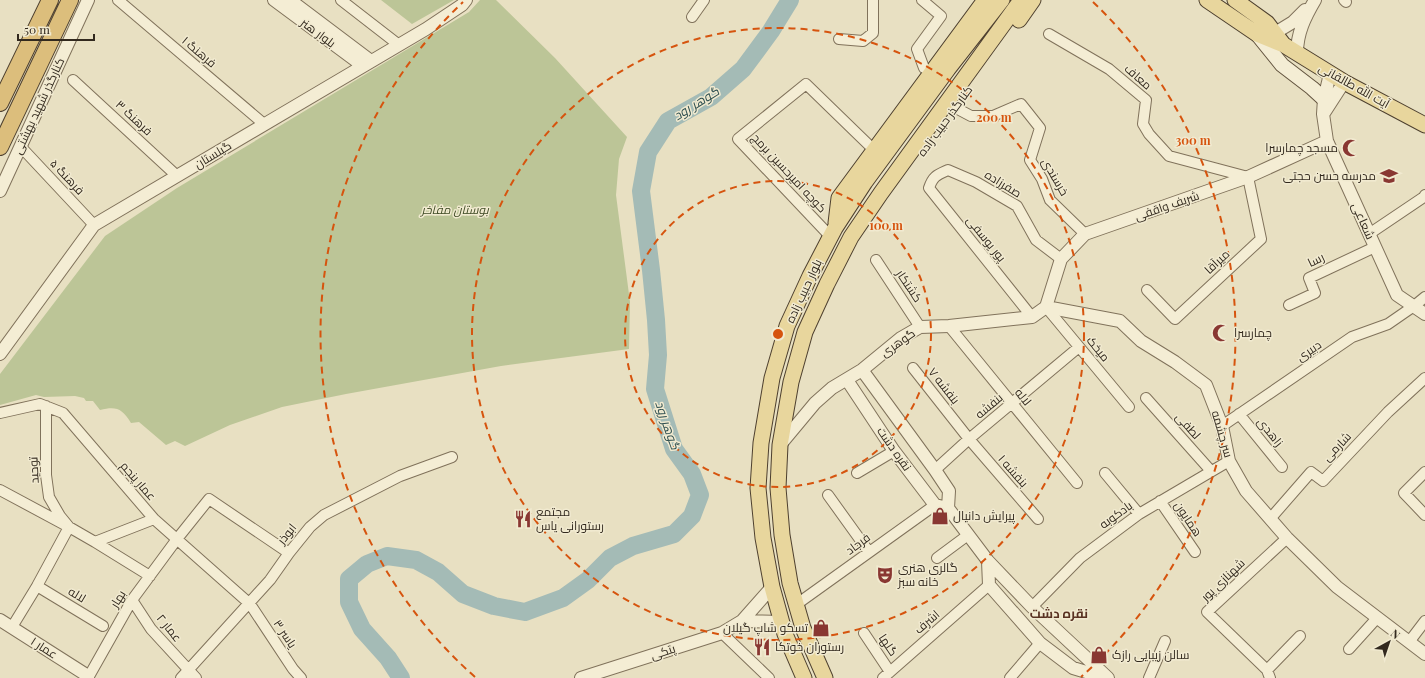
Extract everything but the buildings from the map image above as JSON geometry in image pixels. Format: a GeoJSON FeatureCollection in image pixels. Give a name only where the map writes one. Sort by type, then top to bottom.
{"type":"FeatureCollection","features":[{"type":"Feature","properties":{"kind":"highway"},"geometry":{"type":"LineString","coordinates":[[0,103],[50,0]]}},
{"type":"Feature","properties":{"kind":"highway"},"geometry":{"type":"LineString","coordinates":[[0,125],[61,0]]}},
{"type":"Feature","properties":{"kind":"highway"},"geometry":{"type":"LineString","coordinates":[[0,147],[70,0]]}},
{"type":"Feature","properties":{"kind":"main road"},"geometry":{"type":"LineString","coordinates":[[832,232],[840,198],[985,0]]}},
{"type":"Feature","properties":{"kind":"main road","name":"بلوار حبیب زاده"},"geometry":{"type":"LineString","coordinates":[[804,678],[785,634],[772,587],[763,538],[758,488],[761,443],[772,378],[787,326],[832,232],[865,182],[938,82],[1002,0]]}},
{"type":"Feature","properties":{"kind":"main road","name":"بلوار حبیب زاده"},"geometry":{"type":"LineString","coordinates":[[825,678],[804,628],[790,583],[782,535],[778,488],[780,445],[791,382],[806,332],[827,284],[852,237],[881,193],[1021,0]]}},
{"type":"Feature","properties":{"kind":"main road","name":"کنارگذر حبیب زاده"},"geometry":{"type":"LineString","coordinates":[[852,237],[889,196],[1033,0]]}},
{"type":"Feature","properties":{"kind":"main road","name":"آیت الله طالقانی"},"geometry":{"type":"LineString","coordinates":[[1207,0],[1257,34],[1279,39]]}},
{"type":"Feature","properties":{"kind":"main road","name":"آیت الله طالقانی"},"geometry":{"type":"LineString","coordinates":[[1235,0],[1267,23],[1279,39],[1297,53],[1344,82],[1425,125]]}},
{"type":"Feature","properties":{"kind":"main road"},"geometry":{"type":"LineString","coordinates":[[1257,34],[1282,65],[1324,99]]}},
{"type":"Feature","properties":{"kind":"street","name":"کنارگذر شهید بهشتی"},"geometry":{"type":"LineString","coordinates":[[0,191],[88,0]]}},
{"type":"Feature","properties":{"kind":"street","name":"فرهنگ ۱"},"geometry":{"type":"LineString","coordinates":[[118,0],[264,124]]}},
{"type":"Feature","properties":{"kind":"street","name":"بلوار هنر"},"geometry":{"type":"LineString","coordinates":[[274,0],[367,63]]}},
{"type":"Feature","properties":{"kind":"street","name":"بلوار هنر"},"geometry":{"type":"LineString","coordinates":[[290,0],[367,63]]}},
{"type":"Feature","properties":{"kind":"street"},"geometry":{"type":"LineString","coordinates":[[341,0],[399,45]]}},
{"type":"Feature","properties":{"kind":"street","name":"گیلستان"},"geometry":{"type":"LineString","coordinates":[[0,354],[4,342],[94,225],[399,45],[462,5],[466,0]]}},
{"type":"Feature","properties":{"kind":"street"},"geometry":{"type":"LineString","coordinates":[[692,17],[704,0]]}},
{"type":"Feature","properties":{"kind":"street"},"geometry":{"type":"LineString","coordinates":[[839,38],[863,41],[873,33],[873,0]]}},
{"type":"Feature","properties":{"kind":"street"},"geometry":{"type":"LineString","coordinates":[[922,0],[940,16],[917,49],[924,68]]}},
{"type":"Feature","properties":{"kind":"street"},"geometry":{"type":"LineString","coordinates":[[1279,39],[1314,0]]}},
{"type":"Feature","properties":{"kind":"street"},"geometry":{"type":"LineString","coordinates":[[1297,53],[1297,42],[1301,26],[1314,0]]}},
{"type":"Feature","properties":{"kind":"street","name":"معاف"},"geometry":{"type":"LineString","coordinates":[[1049,34],[1109,69],[1146,100],[1143,124],[1149,134],[1168,156],[1248,177]]}},
{"type":"Feature","properties":{"kind":"street","name":"شعاعی"},"geometry":{"type":"LineString","coordinates":[[1330,74],[1324,99],[1323,114],[1327,141],[1397,295],[1425,314]]}},
{"type":"Feature","properties":{"kind":"street","name":"فرهنگ ۳"},"geometry":{"type":"LineString","coordinates":[[73,80],[177,176]]}},
{"type":"Feature","properties":{"kind":"street"},"geometry":{"type":"LineString","coordinates":[[1323,114],[1344,82]]}},
{"type":"Feature","properties":{"kind":"street","name":"کوچه امیرحسین برمچ"},"geometry":{"type":"LineString","coordinates":[[832,232],[738,139],[806,84],[875,151]]}},
{"type":"Feature","properties":{"kind":"street","name":"خرسندی"},"geometry":{"type":"LineString","coordinates":[[954,108],[971,116],[993,116],[1021,104],[1040,128],[1030,160],[1042,179],[1050,200],[1085,234]]}},
{"type":"Feature","properties":{"kind":"street","name":"شریف واقفی"},"geometry":{"type":"LineString","coordinates":[[1046,307],[1061,259],[1085,234],[1248,177],[1327,141]]}},
{"type":"Feature","properties":{"kind":"street","name":"فرهنگ ۵"},"geometry":{"type":"LineString","coordinates":[[21,147],[94,225]]}},
{"type":"Feature","properties":{"kind":"street","name":"صفرزاده"},"geometry":{"type":"LineString","coordinates":[[935,176],[948,170],[976,182],[1017,206],[1036,240],[1061,259]]}},
{"type":"Feature","properties":{"kind":"street","name":"پور یوسفی"},"geometry":{"type":"LineString","coordinates":[[935,176],[929,188],[1032,317]]}},
{"type":"Feature","properties":{"kind":"street","name":"میرآقا"},"geometry":{"type":"LineString","coordinates":[[1147,290],[1175,319],[1261,239],[1248,177]]}},
{"type":"Feature","properties":{"kind":"street"},"geometry":{"type":"LineString","coordinates":[[1369,234],[1425,195]]}},
{"type":"Feature","properties":{"kind":"street","name":"رسا"},"geometry":{"type":"LineString","coordinates":[[1289,305],[1315,293],[1309,278],[1375,247]]}},
{"type":"Feature","properties":{"kind":"street","name":"کشتکار"},"geometry":{"type":"LineString","coordinates":[[876,260],[920,327]]}},
{"type":"Feature","properties":{"kind":"street","name":"دبیری"},"geometry":{"type":"LineString","coordinates":[[1222,426],[1352,337],[1388,324],[1425,297]]}},
{"type":"Feature","properties":{"kind":"street","name":"گوهری"},"geometry":{"type":"LineString","coordinates":[[780,445],[815,403],[832,388],[862,370],[901,338],[920,327],[949,326],[1032,317],[1046,307]]}},
{"type":"Feature","properties":{"kind":"street","name":"میخک"},"geometry":{"type":"LineString","coordinates":[[1046,307],[1128,407]]}},
{"type":"Feature","properties":{"kind":"street","name":"سر چشمه"},"geometry":{"type":"LineString","coordinates":[[1046,307],[1120,321],[1141,341],[1176,362],[1206,385],[1222,426],[1229,461],[1246,491],[1287,538],[1337,588],[1425,654]]}},
{"type":"Feature","properties":{"kind":"street","name":"لاله"},"geometry":{"type":"LineString","coordinates":[[949,326],[1077,483]]}},
{"type":"Feature","properties":{"kind":"street","name":"بنفشه"},"geometry":{"type":"LineString","coordinates":[[935,470],[969,439],[1079,347]]}},
{"type":"Feature","properties":{"kind":"street","name":"بنفشه ۷"},"geometry":{"type":"LineString","coordinates":[[912,368],[969,439]]}},
{"type":"Feature","properties":{"kind":"street","name":"نقره دشت"},"geometry":{"type":"LineString","coordinates":[[862,370],[935,470],[948,491],[948,508]]}},
{"type":"Feature","properties":{"kind":"street","name":"شارمی"},"geometry":{"type":"LineString","coordinates":[[1270,519],[1311,472],[1322,481],[1388,412],[1425,378]]}},
{"type":"Feature","properties":{"kind":"street","name":"نقره دشت"},"geometry":{"type":"LineString","coordinates":[[847,380],[894,450],[935,505]]}},
{"type":"Feature","properties":{"kind":"street"},"geometry":{"type":"LineString","coordinates":[[857,395],[861,387],[866,384],[872,385]]}},
{"type":"Feature","properties":{"kind":"street","name":"لطفی"},"geometry":{"type":"LineString","coordinates":[[1146,398],[1211,471]]}},
{"type":"Feature","properties":{"kind":"street","name":"عمار پنجم"},"geometry":{"type":"LineString","coordinates":[[0,413],[40,404],[63,412],[154,519],[250,604]]}},
{"type":"Feature","properties":{"kind":"street","name":"توحید"},"geometry":{"type":"LineString","coordinates":[[46,406],[46,475],[49,497],[60,516],[69,527],[150,576]]}},
{"type":"Feature","properties":{"kind":"street","name":"زاهدی"},"geometry":{"type":"LineString","coordinates":[[1239,414],[1282,467]]}},
{"type":"Feature","properties":{"kind":"street","name":"بنفشه ۱"},"geometry":{"type":"LineString","coordinates":[[969,439],[1038,519]]}},
{"type":"Feature","properties":{"kind":"street"},"geometry":{"type":"LineString","coordinates":[[857,473],[894,450]]}},
{"type":"Feature","properties":{"kind":"street","name":"ابوذر"},"geometry":{"type":"LineString","coordinates":[[185,674],[250,604],[310,527],[324,515],[400,476],[452,457]]}},
{"type":"Feature","properties":{"kind":"street","name":"بادکوبه"},"geometry":{"type":"LineString","coordinates":[[1032,607],[1080,558],[1139,514],[1229,461]]}},
{"type":"Feature","properties":{"kind":"street"},"geometry":{"type":"LineString","coordinates":[[1425,472],[1404,493],[1425,515]]}},
{"type":"Feature","properties":{"kind":"street"},"geometry":{"type":"LineString","coordinates":[[1105,473],[1139,514]]}},
{"type":"Feature","properties":{"kind":"street"},"geometry":{"type":"LineString","coordinates":[[0,490],[69,527],[37,586],[12,627]]}},
{"type":"Feature","properties":{"kind":"street"},"geometry":{"type":"LineString","coordinates":[[828,496],[869,552]]}},
{"type":"Feature","properties":{"kind":"street","name":"بهار"},"geometry":{"type":"LineString","coordinates":[[88,677],[132,600],[209,499],[289,553]]}},
{"type":"Feature","properties":{"kind":"street","name":"همایون"},"geometry":{"type":"LineString","coordinates":[[1160,501],[1195,552]]}},
{"type":"Feature","properties":{"kind":"street"},"geometry":{"type":"LineString","coordinates":[[935,505],[948,508],[988,561],[1032,607],[1108,678]]}},
{"type":"Feature","properties":{"kind":"street","name":"فرجاد"},"geometry":{"type":"LineString","coordinates":[[797,604],[935,505]]}},
{"type":"Feature","properties":{"kind":"street"},"geometry":{"type":"LineString","coordinates":[[95,542],[154,519]]}},
{"type":"Feature","properties":{"kind":"street"},"geometry":{"type":"LineString","coordinates":[[937,558],[968,535]]}},
{"type":"Feature","properties":{"kind":"street","name":"شهنازی پور"},"geometry":{"type":"LineString","coordinates":[[1268,674],[1207,612],[1287,538]]}},
{"type":"Feature","properties":{"kind":"street"},"geometry":{"type":"LineString","coordinates":[[988,561],[989,585],[1040,643],[1073,668],[1108,678]]}},
{"type":"Feature","properties":{"kind":"street","name":"اشرف"},"geometry":{"type":"LineString","coordinates":[[886,675],[989,585]]}},
{"type":"Feature","properties":{"kind":"street","name":"لاله"},"geometry":{"type":"LineString","coordinates":[[37,586],[103,626]]}},
{"type":"Feature","properties":{"kind":"street"},"geometry":{"type":"LineString","coordinates":[[742,621],[772,587]]}},
{"type":"Feature","properties":{"kind":"street","name":"عمار ۲"},"geometry":{"type":"LineString","coordinates":[[132,600],[151,629],[185,674],[196,678]]}},
{"type":"Feature","properties":{"kind":"street","name":"یاسر ۳"},"geometry":{"type":"LineString","coordinates":[[250,604],[293,669],[301,678]]}},
{"type":"Feature","properties":{"kind":"street"},"geometry":{"type":"LineString","coordinates":[[1349,649],[1377,618]]}},
{"type":"Feature","properties":{"kind":"street","name":"عمار ۱"},"geometry":{"type":"LineString","coordinates":[[0,620],[88,677]]}},
{"type":"Feature","properties":{"kind":"street"},"geometry":{"type":"LineString","coordinates":[[742,621],[782,622]]}},
{"type":"Feature","properties":{"kind":"street","name":"پتکی"},"geometry":{"type":"LineString","coordinates":[[581,678],[722,633],[742,621]]}},
{"type":"Feature","properties":{"kind":"street"},"geometry":{"type":"LineString","coordinates":[[1409,642],[1425,621]]}},
{"type":"Feature","properties":{"kind":"street"},"geometry":{"type":"LineString","coordinates":[[722,633],[770,678]]}},
{"type":"Feature","properties":{"kind":"street","name":"گلها"},"geometry":{"type":"LineString","coordinates":[[864,633],[886,675]]}},
{"type":"Feature","properties":{"kind":"street"},"geometry":{"type":"LineString","coordinates":[[1268,674],[1300,636]]}},
{"type":"Feature","properties":{"kind":"street"},"geometry":{"type":"LineString","coordinates":[[1149,678],[1165,641]]}},
{"type":"Feature","properties":{"kind":"street"},"geometry":{"type":"LineString","coordinates":[[1010,678],[1040,643]]}},
{"type":"Feature","properties":{"kind":"green space"},"geometry":{"type":"Polygon","coordinates":[[[381,0],[454,0],[412,24],[381,0]]]}},
{"type":"Feature","properties":{"kind":"green space","name":"بوستان مفاخر"},"geometry":{"type":"Polygon","coordinates":[[[480,0],[496,0],[555,58],[627,137],[619,159],[616,195],[630,302],[629,349],[501,366],[282,407],[230,425],[185,446],[175,441],[166,445],[139,422],[131,423],[125,414],[118,409],[110,408],[100,410],[93,401],[86,401],[84,398],[75,396],[44,397],[36,395],[0,405],[0,374],[105,236],[177,188],[469,12],[480,0]]]}},
{"type":"Feature","properties":{"kind":"waterway","name":"گوهر رود"},"geometry":{"type":"LineString","coordinates":[[401,678],[388,658],[362,629],[349,602],[349,579],[367,564],[387,556],[416,560],[438,572],[463,594],[494,606],[525,612],[563,598],[588,580],[610,558],[633,546],[674,534],[692,516],[700,495],[692,474],[674,449],[655,389],[658,355],[656,320],[641,191],[648,152],[668,121],[711,97],[743,69],[771,31],[790,0]]}},
{"type":"Feature","properties":{"kind":"place","name":"مسجد چمارسرا"},"geometry":{"type":"Point","coordinates":[1351,148]}},
{"type":"Feature","properties":{"kind":"place","name":"مدرسه حسن حجتی"},"geometry":{"type":"Point","coordinates":[1389,176]}},
{"type":"Feature","properties":{"kind":"place","name":"چمارسرا"},"geometry":{"type":"Point","coordinates":[1221,333]}},
{"type":"Feature","properties":{"kind":"place","name":"پیرایش دانیال"},"geometry":{"type":"Point","coordinates":[940,516]}},
{"type":"Feature","properties":{"kind":"place","name":"مجتمع رستورانی یاس"},"geometry":{"type":"Point","coordinates":[523,519]}},
{"type":"Feature","properties":{"kind":"place","name":"گالری هنری خانه سبز"},"geometry":{"type":"Point","coordinates":[885,575]}},
{"type":"Feature","properties":{"kind":"place","name":"تسکو شاپ گیلان"},"geometry":{"type":"Point","coordinates":[821,628]}},
{"type":"Feature","properties":{"kind":"place","name":"رستوران خوتکا"},"geometry":{"type":"Point","coordinates":[762,647]}},
{"type":"Feature","properties":{"kind":"place","name":"سالن زیبایی رازک"},"geometry":{"type":"Point","coordinates":[1099,655]}},
{"type":"Feature","properties":{"kind":"district","name":"نقره دشت"},"geometry":{"type":"Point","coordinates":[1059,613]}}]}
